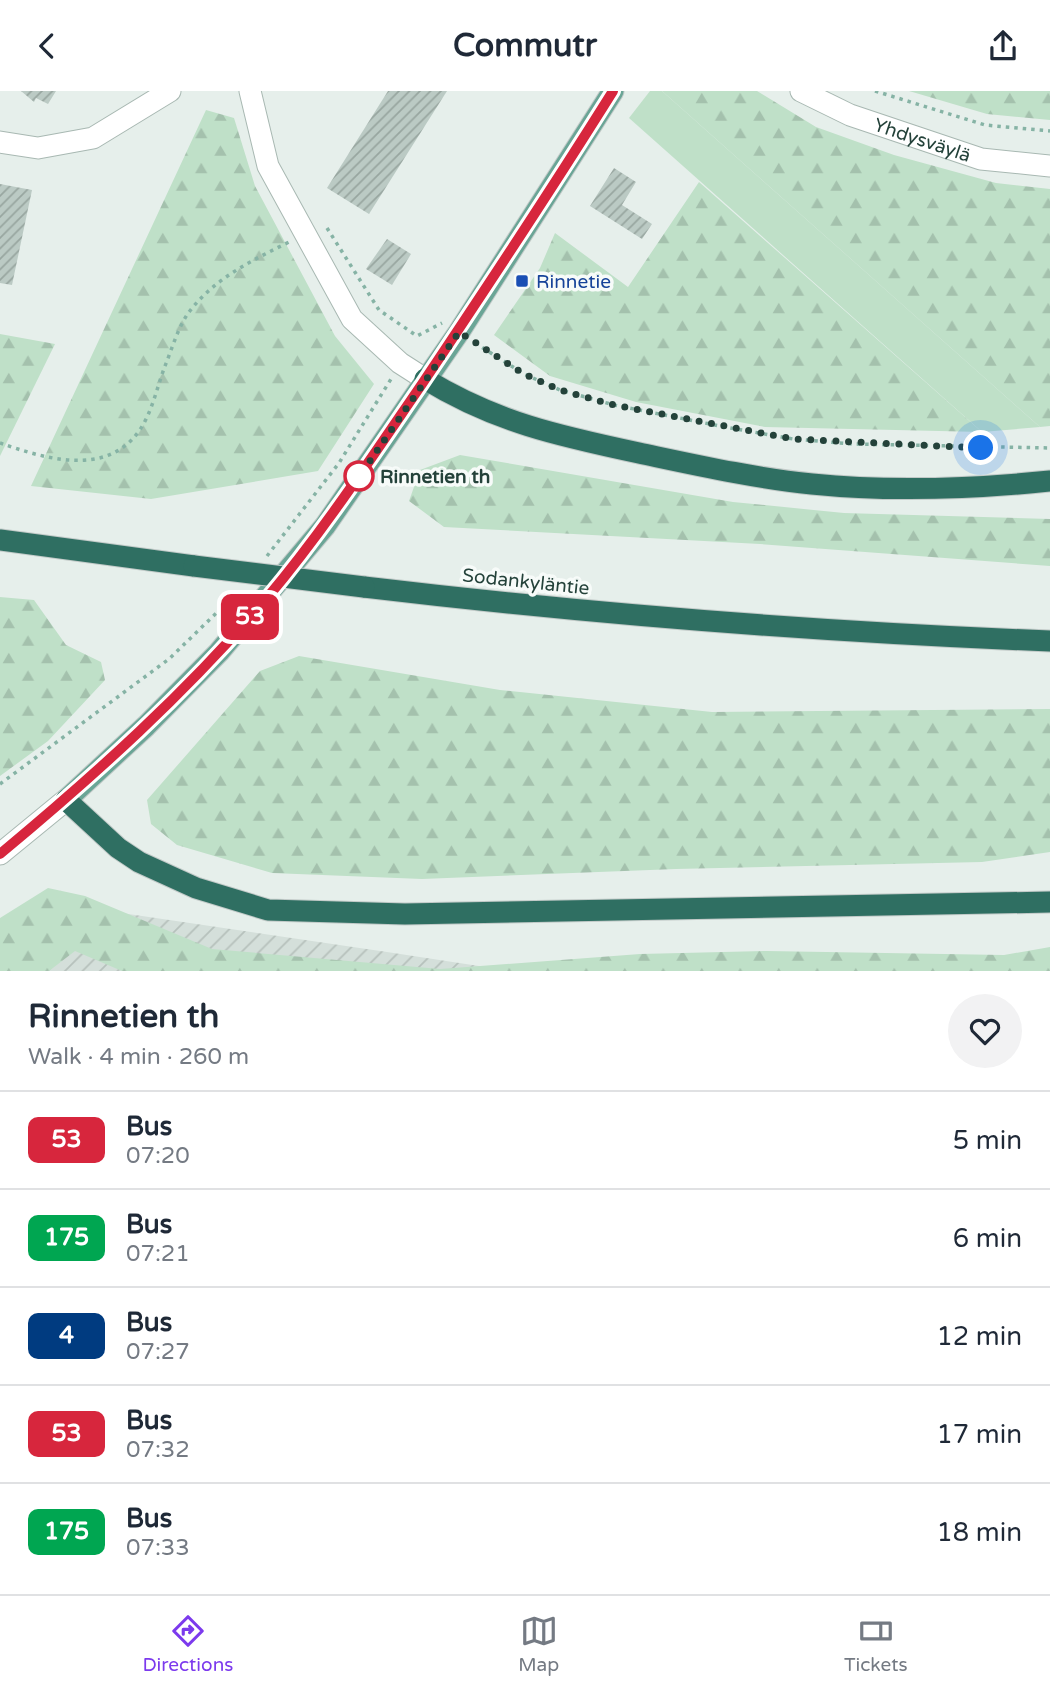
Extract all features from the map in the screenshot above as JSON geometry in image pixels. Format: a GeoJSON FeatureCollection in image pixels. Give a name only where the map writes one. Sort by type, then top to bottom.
{"type":"FeatureCollection","features":[{"type":"Feature","properties":{"kind":"highway"},"geometry":{"type":"LineString","coordinates":[[425,379],[481,411],[562,437],[695,465],[809,484],[929,488],[1050,481]]}},
{"type":"Feature","properties":{"kind":"highway","name":"Sodankyläntie"},"geometry":{"type":"LineString","coordinates":[[0,540],[363,586],[745,623],[1050,641]]}},
{"type":"Feature","properties":{"kind":"highway"},"geometry":{"type":"LineString","coordinates":[[66,800],[118,848],[139,862],[196,888],[268,910],[405,914],[1050,902]]}},
{"type":"Feature","properties":{"kind":"main road"},"geometry":{"type":"LineString","coordinates":[[66,800],[146,726],[267,598],[325,526],[459,332],[613,91]]}},
{"type":"Feature","properties":{"kind":"street"},"geometry":{"type":"LineString","coordinates":[[0,142],[38,148],[93,138],[170,91]]}},
{"type":"Feature","properties":{"kind":"street"},"geometry":{"type":"LineString","coordinates":[[250,91],[268,166],[352,319],[400,363],[425,379]]}},
{"type":"Feature","properties":{"kind":"street","name":"Yhdysväylä"},"geometry":{"type":"LineString","coordinates":[[801,91],[850,115],[981,159],[1050,166]]}},
{"type":"Feature","properties":{"kind":"street"},"geometry":{"type":"LineString","coordinates":[[0,854],[66,800]]}},
{"type":"Feature","properties":{"kind":"path"},"geometry":{"type":"LineString","coordinates":[[875,91],[985,125],[1050,131]]}},
{"type":"Feature","properties":{"kind":"path"},"geometry":{"type":"LineString","coordinates":[[0,443],[38,456],[73,461],[100,458],[123,447],[139,431],[187,315],[208,289],[240,266],[326,226],[379,310],[418,336],[441,323],[524,374],[560,390],[725,427],[793,439],[853,444],[1050,448]]}},
{"type":"Feature","properties":{"kind":"shaded area"},"geometry":{"type":"Polygon","coordinates":[[[74,906],[512,971],[0,971],[0,959],[74,906]]]}},
{"type":"Feature","properties":{"kind":"green space"},"geometry":{"type":"Polygon","coordinates":[[[650,91],[662,91],[1040,427],[982,432],[629,118],[650,91]]]}},
{"type":"Feature","properties":{"kind":"green space"},"geometry":{"type":"Polygon","coordinates":[[[662,91],[757,91],[816,127],[894,155],[996,183],[1050,189],[1050,426],[1040,427],[662,91]]]}},
{"type":"Feature","properties":{"kind":"green space"},"geometry":{"type":"Polygon","coordinates":[[[909,91],[1050,91],[1050,120],[987,114],[909,91]]]}},
{"type":"Feature","properties":{"kind":"green space"},"geometry":{"type":"Polygon","coordinates":[[[206,110],[234,118],[255,186],[335,336],[374,384],[318,471],[151,499],[31,486],[206,110]]]}},
{"type":"Feature","properties":{"kind":"green space"},"geometry":{"type":"Polygon","coordinates":[[[699,182],[982,432],[765,427],[636,402],[550,376],[494,335],[540,268],[555,233],[628,287],[699,182]]]}},
{"type":"Feature","properties":{"kind":"green space"},"geometry":{"type":"Polygon","coordinates":[[[0,334],[55,344],[0,456],[0,334]]]}},
{"type":"Feature","properties":{"kind":"green space"},"geometry":{"type":"Polygon","coordinates":[[[460,455],[733,502],[844,513],[1050,519],[1050,566],[760,544],[444,527],[409,501],[420,470],[460,455]]]}},
{"type":"Feature","properties":{"kind":"green space"},"geometry":{"type":"Polygon","coordinates":[[[0,597],[34,600],[66,645],[101,662],[105,680],[48,741],[0,776],[0,597]]]}},
{"type":"Feature","properties":{"kind":"green space"},"geometry":{"type":"Polygon","coordinates":[[[299,656],[500,690],[712,712],[1050,709],[1050,852],[982,862],[676,869],[422,879],[272,873],[177,845],[151,824],[147,800],[260,671],[299,656]]]}},
{"type":"Feature","properties":{"kind":"green space"},"geometry":{"type":"Polygon","coordinates":[[[48,888],[85,896],[212,949],[440,969],[640,954],[767,951],[1004,955],[1050,947],[1050,971],[122,971],[75,951],[49,971],[0,971],[0,918],[48,888]]]}},
{"type":"Feature","properties":{"kind":"building"},"geometry":{"type":"Polygon","coordinates":[[[21,91],[56,91],[48,104],[36,98],[34,102],[21,91]]]}},
{"type":"Feature","properties":{"kind":"building"},"geometry":{"type":"Polygon","coordinates":[[[388,91],[447,91],[369,214],[327,188],[388,91]]]}},
{"type":"Feature","properties":{"kind":"building"},"geometry":{"type":"Polygon","coordinates":[[[614,168],[636,182],[622,205],[652,224],[642,239],[590,206],[614,168]]]}},
{"type":"Feature","properties":{"kind":"building"},"geometry":{"type":"Polygon","coordinates":[[[0,184],[32,190],[12,285],[0,283],[0,184]]]}},
{"type":"Feature","properties":{"kind":"building"},"geometry":{"type":"Polygon","coordinates":[[[387,239],[411,254],[392,285],[366,269],[387,239]]]}},
{"type":"Feature","properties":{"kind":"bus line","name":"53"},"geometry":{"type":"LineString","coordinates":[[0,854],[66,800],[146,726],[219,652],[325,526],[459,332],[613,91]]}},
{"type":"Feature","properties":{"kind":"place","name":"Rinnetie"},"geometry":{"type":"Point","coordinates":[522,281]}},
{"type":"Feature","properties":{"kind":"place","name":"Rinnetien th"},"geometry":{"type":"Point","coordinates":[359,476]}},
{"type":"Feature","properties":{"kind":"route"},"geometry":{"type":"LineString","coordinates":[[359,476],[354,484],[459,332],[524,374],[560,390],[614,405],[793,439],[910,447],[981,448]]}}]}
